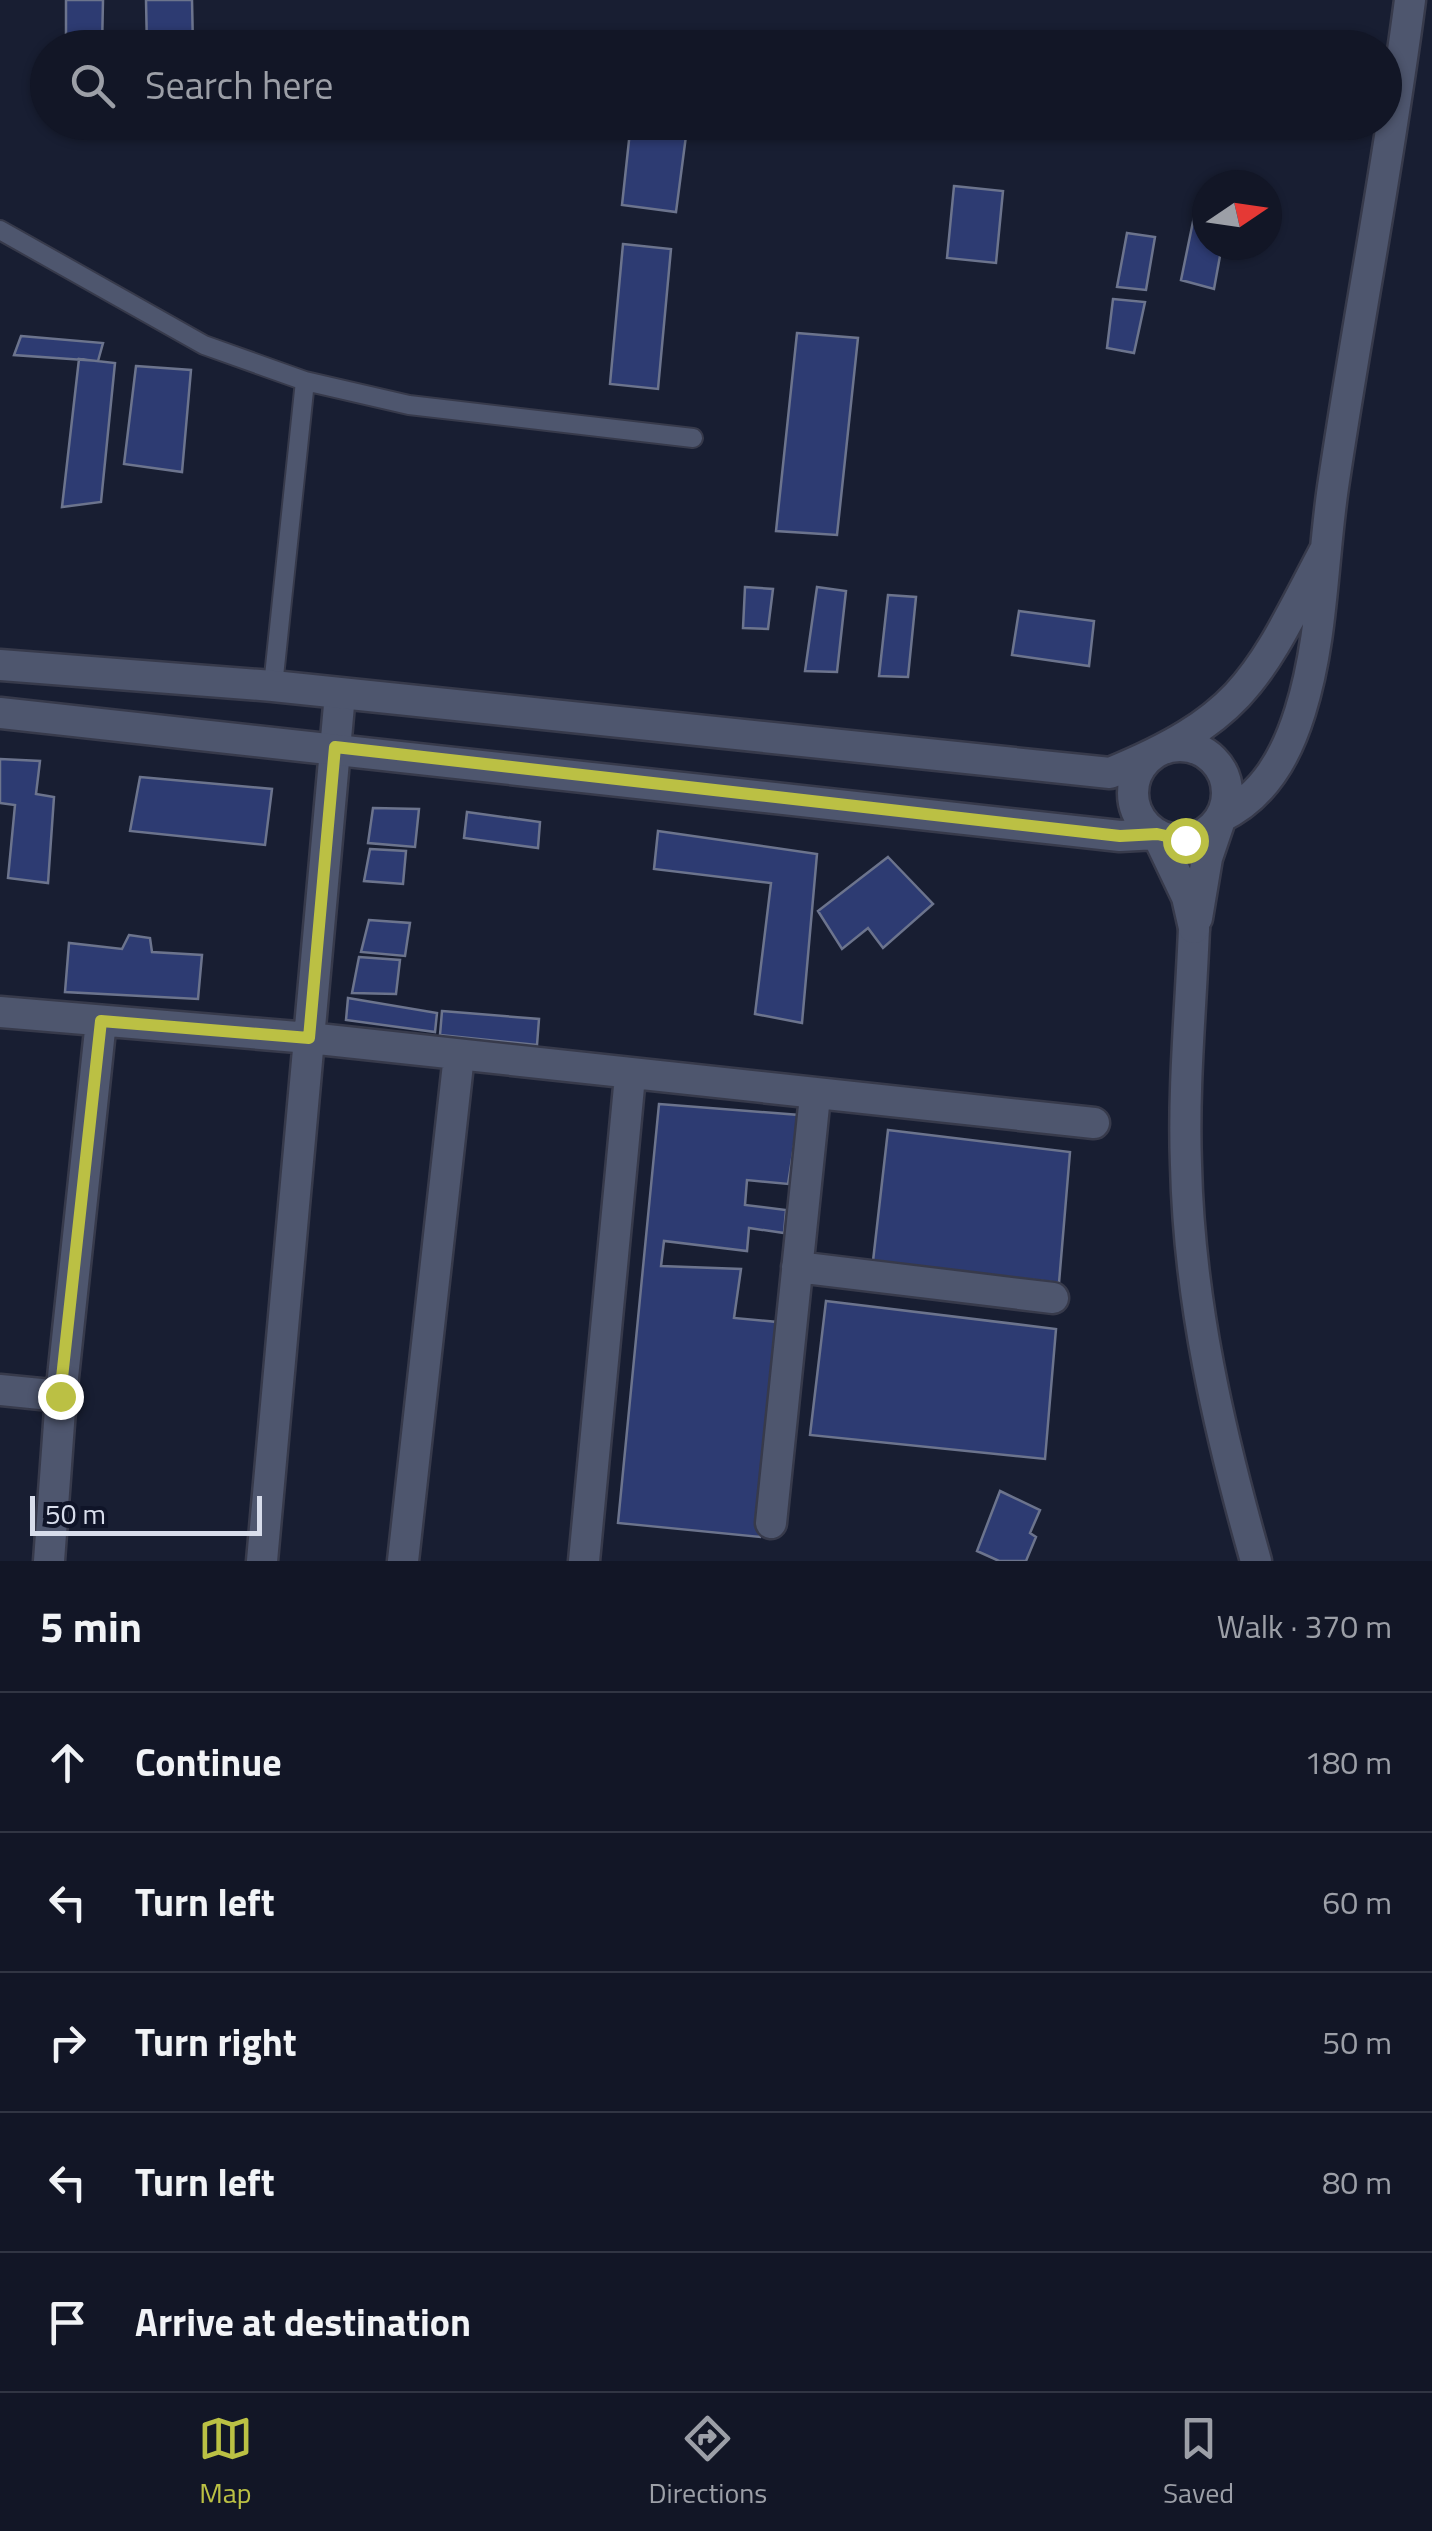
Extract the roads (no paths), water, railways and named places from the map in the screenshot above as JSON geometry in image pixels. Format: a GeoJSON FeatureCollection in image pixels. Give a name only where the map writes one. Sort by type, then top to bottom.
{"type":"FeatureCollection","features":[{"type":"Feature","properties":{"kind":"street"},"geometry":{"type":"LineString","coordinates":[[1402,51],[1410,0]]}},
{"type":"Feature","properties":{"kind":"street"},"geometry":{"type":"LineString","coordinates":[[0,713],[1120,836],[1157,834],[1185,840],[1200,836],[1221,817],[1245,805],[1274,774],[1287,747],[1315,653],[1324,552],[1388,140]]}},
{"type":"Feature","properties":{"kind":"street"},"geometry":{"type":"LineString","coordinates":[[0,665],[272,686],[1110,773],[1206,725],[1249,687],[1280,639],[1324,552]]}},
{"type":"Feature","properties":{"kind":"street"},"geometry":{"type":"LineString","coordinates":[[262,1561],[340,694]]}},
{"type":"Feature","properties":{"kind":"street"},"geometry":{"type":"LineString","coordinates":[[1194,928],[1187,897],[1157,834],[1138,812],[1134,782],[1140,769],[1162,750],[1190,747],[1216,762],[1228,788],[1207,858],[1194,928],[1186,1146],[1192,1253],[1212,1396],[1256,1561]]}},
{"type":"Feature","properties":{"kind":"street"},"geometry":{"type":"LineString","coordinates":[[0,1012],[309,1038],[1094,1124]]}},
{"type":"Feature","properties":{"kind":"street"},"geometry":{"type":"LineString","coordinates":[[48,1561],[60,1396],[101,1021]]}},
{"type":"Feature","properties":{"kind":"street"},"geometry":{"type":"LineString","coordinates":[[403,1561],[459,1055]]}},
{"type":"Feature","properties":{"kind":"street"},"geometry":{"type":"LineString","coordinates":[[584,1561],[630,1076]]}},
{"type":"Feature","properties":{"kind":"street"},"geometry":{"type":"LineString","coordinates":[[771,1523],[815,1096]]}},
{"type":"Feature","properties":{"kind":"street"},"geometry":{"type":"LineString","coordinates":[[797,1267],[1053,1298]]}},
{"type":"Feature","properties":{"kind":"street"},"geometry":{"type":"LineString","coordinates":[[0,1390],[60,1396]]}},
{"type":"Feature","properties":{"kind":"lane"},"geometry":{"type":"LineString","coordinates":[[0,230],[204,345],[306,381],[409,405],[692,438]]}},
{"type":"Feature","properties":{"kind":"lane"},"geometry":{"type":"LineString","coordinates":[[272,686],[306,381]]}}]}
